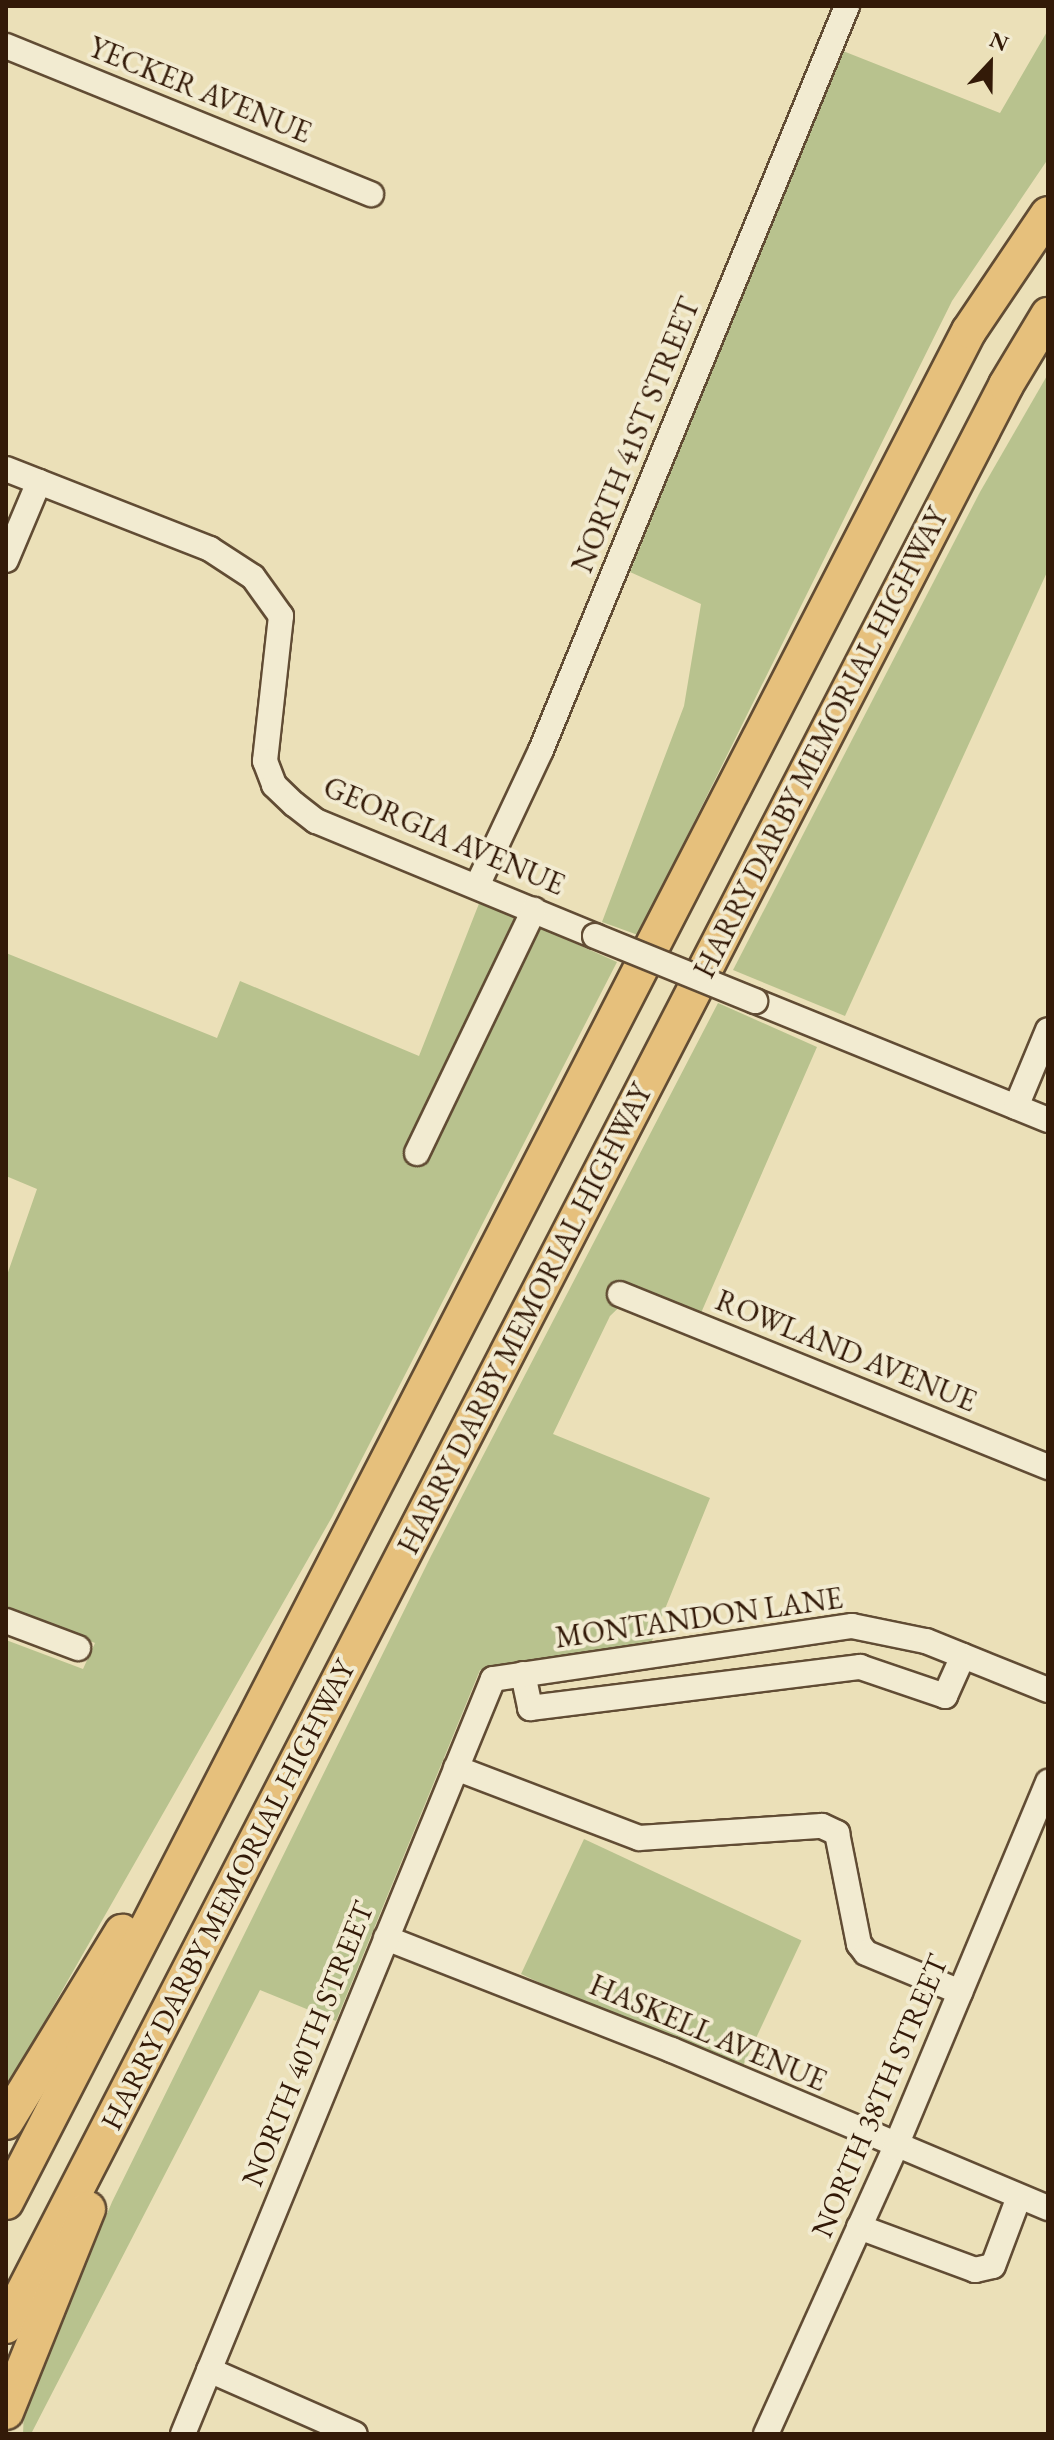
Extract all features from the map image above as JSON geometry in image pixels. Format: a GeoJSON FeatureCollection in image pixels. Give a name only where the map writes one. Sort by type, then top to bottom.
{"type":"FeatureCollection","features":[{"type":"Feature","properties":{"kind":"highway","name":"HARRY DARBY MEMORIAL HIGHWAY"},"geometry":{"type":"LineString","coordinates":[[6,2202],[962,345],[1048,214]]}},
{"type":"Feature","properties":{"kind":"highway","name":"HARRY DARBY MEMORIAL HIGHWAY"},"geometry":{"type":"LineString","coordinates":[[6,2326],[1006,385],[1048,315]]}},
{"type":"Feature","properties":{"kind":"highway"},"geometry":{"type":"LineString","coordinates":[[6,2122],[256,1713]]}},
{"type":"Feature","properties":{"kind":"highway"},"geometry":{"type":"LineString","coordinates":[[6,2412],[83,2222],[121,2104]]}},
{"type":"Feature","properties":{"kind":"street","name":"NORTH 41ST STREET"},"geometry":{"type":"LineString","coordinates":[[477,886],[541,750],[847,6]]}},
{"type":"Feature","properties":{"kind":"street","name":"YECKER AVENUE"},"geometry":{"type":"LineString","coordinates":[[6,46],[371,194]]}},
{"type":"Feature","properties":{"kind":"street","name":"GEORGIA AVENUE"},"geometry":{"type":"LineString","coordinates":[[6,469],[210,549],[253,577],[281,616],[265,761],[274,785],[316,821],[1048,1120]]}},
{"type":"Feature","properties":{"kind":"street"},"geometry":{"type":"LineString","coordinates":[[6,560],[39,482]]}},
{"type":"Feature","properties":{"kind":"street"},"geometry":{"type":"LineString","coordinates":[[417,1153],[534,910]]}},
{"type":"Feature","properties":{"kind":"street"},"geometry":{"type":"LineString","coordinates":[[1016,1107],[1048,1030]]}},
{"type":"Feature","properties":{"kind":"street","name":"ROWLAND AVENUE"},"geometry":{"type":"LineString","coordinates":[[620,1294],[1048,1467]]}},
{"type":"Feature","properties":{"kind":"street"},"geometry":{"type":"LineString","coordinates":[[6,1621],[78,1648]]}},
{"type":"Feature","properties":{"kind":"street","name":"MONTANDON LANE"},"geometry":{"type":"LineString","coordinates":[[493,1679],[852,1626],[926,1641],[1048,1690]]}},
{"type":"Feature","properties":{"kind":"street"},"geometry":{"type":"LineString","coordinates":[[523,1674],[530,1708],[860,1667],[945,1696],[963,1656]]}},
{"type":"Feature","properties":{"kind":"street","name":"NORTH 40TH STREET"},"geometry":{"type":"LineString","coordinates":[[183,2434],[493,1679]]}},
{"type":"Feature","properties":{"kind":"street"},"geometry":{"type":"LineString","coordinates":[[456,1768],[639,1838],[822,1826],[837,1833],[859,1944],[866,1953],[960,1992]]}},
{"type":"Feature","properties":{"kind":"street","name":"NORTH 38TH STREET"},"geometry":{"type":"LineString","coordinates":[[766,2434],[895,2148],[1048,1782]]}},
{"type":"Feature","properties":{"kind":"street","name":"HASKELL AVENUE"},"geometry":{"type":"LineString","coordinates":[[386,1938],[672,2050],[895,2148],[1048,2208]]}},
{"type":"Feature","properties":{"kind":"street"},"geometry":{"type":"LineString","coordinates":[[859,2227],[975,2270],[993,2266],[1019,2197]]}},
{"type":"Feature","properties":{"kind":"street"},"geometry":{"type":"LineString","coordinates":[[209,2370],[355,2434]]}},
{"type":"Feature","properties":{"kind":"green space"},"geometry":{"type":"Polygon","coordinates":[[[1048,30],[1048,159],[952,301],[638,935],[602,922],[684,706],[701,604],[630,572],[843,51],[1000,113],[1048,30]]]}},
{"type":"Feature","properties":{"kind":"green space"},"geometry":{"type":"Polygon","coordinates":[[[1048,374],[1048,570],[845,1016],[733,970],[980,492],[1048,374]]]}},
{"type":"Feature","properties":{"kind":"green space"},"geometry":{"type":"Polygon","coordinates":[[[480,901],[617,962],[332,1517],[6,2089],[6,1640],[83,1669],[95,1643],[6,1608],[6,1278],[37,1189],[6,1176],[6,953],[217,1038],[240,981],[419,1056],[480,901]]]}},
{"type":"Feature","properties":{"kind":"green space"},"geometry":{"type":"Polygon","coordinates":[[[718,1003],[817,1047],[701,1313],[640,1287],[610,1316],[553,1434],[710,1498],[652,1641],[480,1670],[336,2021],[260,1990],[31,2434],[23,2434],[24,2410],[112,2202],[431,1556],[718,1003]]]}},
{"type":"Feature","properties":{"kind":"green space"},"geometry":{"type":"Polygon","coordinates":[[[584,1839],[802,1940],[739,2075],[521,1974],[584,1839]]]}}]}
